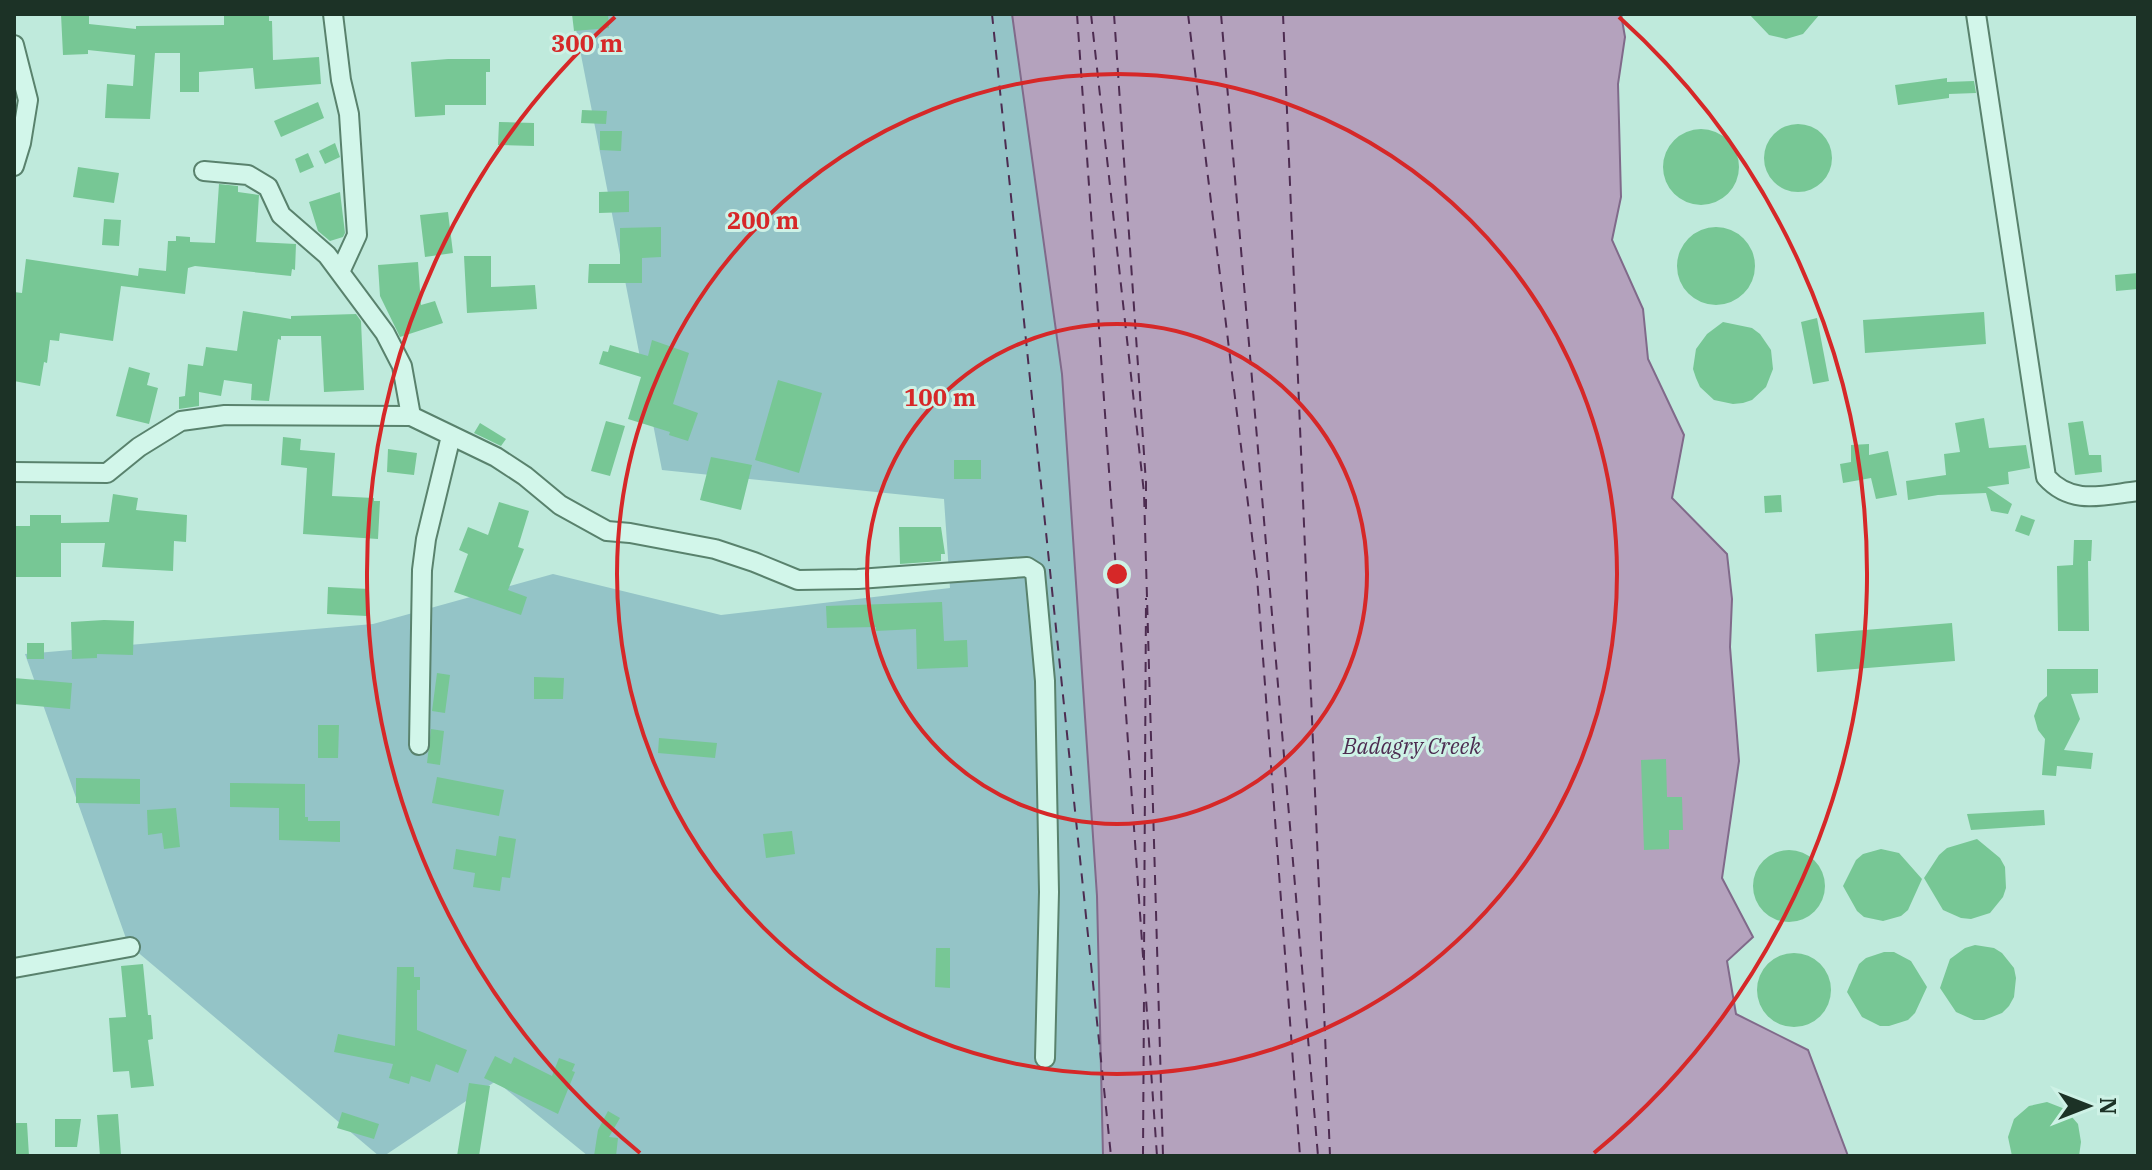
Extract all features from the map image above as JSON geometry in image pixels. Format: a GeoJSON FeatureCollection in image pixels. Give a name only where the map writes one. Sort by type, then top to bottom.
{"type":"FeatureCollection","features":[{"type":"Feature","properties":{"kind":"street"},"geometry":{"type":"LineString","coordinates":[[333,14],[341,80],[349,114],[357,235],[340,272]]}},
{"type":"Feature","properties":{"kind":"street"},"geometry":{"type":"LineString","coordinates":[[1976,14],[2046,477],[2056,488],[2080,497],[2138,491]]}},
{"type":"Feature","properties":{"kind":"street"},"geometry":{"type":"LineString","coordinates":[[14,45],[28,100],[14,166]]}},
{"type":"Feature","properties":{"kind":"street"},"geometry":{"type":"LineString","coordinates":[[204,171],[248,175],[268,187],[281,215],[327,255],[385,333],[402,366],[411,416]]}},
{"type":"Feature","properties":{"kind":"street"},"geometry":{"type":"LineString","coordinates":[[14,472],[107,473],[139,447],[181,421],[225,415],[374,413],[411,416],[506,463],[560,505],[607,531],[715,549],[798,580],[858,579],[1027,567],[1035,572],[1045,681],[1049,862],[1045,1058]]}},
{"type":"Feature","properties":{"kind":"street"},"geometry":{"type":"LineString","coordinates":[[419,745],[422,570],[426,539],[451,436]]}},
{"type":"Feature","properties":{"kind":"street"},"geometry":{"type":"LineString","coordinates":[[14,968],[130,947]]}},
{"type":"Feature","properties":{"kind":"shaded area"},"geometry":{"type":"Polygon","coordinates":[[[573,14],[1012,14],[1062,374],[1097,896],[1103,1156],[588,1156],[496,1081],[384,1156],[379,1156],[128,944],[25,654],[373,624],[553,574],[721,615],[950,588],[944,499],[662,470],[573,14]]]}},
{"type":"Feature","properties":{"kind":"water","name":"Badagry Creek"},"geometry":{"type":"Polygon","coordinates":[[[1012,14],[1621,14],[1625,37],[1618,84],[1621,197],[1612,240],[1643,309],[1648,359],[1684,435],[1672,498],[1727,554],[1739,761],[1722,878],[1753,937],[1727,961],[1736,1014],[1808,1050],[1848,1156],[1103,1156],[1097,896],[1062,374],[1012,14]]]}},
{"type":"Feature","properties":{"kind":"building"},"geometry":{"type":"Polygon","coordinates":[[[61,14],[89,14],[89,24],[136,29],[136,26],[224,25],[224,14],[269,14],[273,60],[319,57],[321,84],[255,89],[253,68],[199,72],[199,92],[180,92],[180,53],[155,53],[150,119],[105,118],[107,84],[133,86],[135,55],[88,50],[88,54],[63,55],[61,14]]]}},
{"type":"Feature","properties":{"kind":"building"},"geometry":{"type":"Polygon","coordinates":[[[572,14],[608,14],[609,28],[574,31],[572,14]]]}},
{"type":"Feature","properties":{"kind":"building"},"geometry":{"type":"Polygon","coordinates":[[[1749,14],[1820,14],[1803,34],[1786,39],[1769,35],[1749,14]]]}},
{"type":"Feature","properties":{"kind":"building"},"geometry":{"type":"Polygon","coordinates":[[[490,59],[490,72],[486,72],[486,105],[445,105],[445,115],[415,117],[411,62],[490,59]]]}},
{"type":"Feature","properties":{"kind":"building"},"geometry":{"type":"Polygon","coordinates":[[[1947,78],[1947,82],[1974,81],[1976,93],[1949,94],[1949,98],[1898,105],[1895,85],[1947,78]]]}},
{"type":"Feature","properties":{"kind":"building"},"geometry":{"type":"Polygon","coordinates":[[[318,102],[324,118],[281,137],[274,121],[318,102]]]}},
{"type":"Feature","properties":{"kind":"building"},"geometry":{"type":"Polygon","coordinates":[[[582,110],[607,111],[606,124],[581,123],[582,110]]]}},
{"type":"Feature","properties":{"kind":"building"},"geometry":{"type":"Polygon","coordinates":[[[499,122],[534,123],[534,146],[498,145],[499,122]]]}},
{"type":"Feature","properties":{"kind":"building"},"geometry":{"type":"Polygon","coordinates":[[[1791,124],[1805,124],[1817,129],[1827,139],[1832,158],[1827,177],[1817,187],[1805,192],[1791,192],[1779,187],[1769,177],[1764,165],[1764,151],[1769,139],[1779,129],[1791,124]]]}},
{"type":"Feature","properties":{"kind":"building"},"geometry":{"type":"Polygon","coordinates":[[[1701,129],[1716,132],[1728,140],[1736,152],[1739,167],[1736,182],[1728,194],[1716,202],[1701,205],[1686,202],[1674,194],[1666,182],[1663,167],[1666,152],[1674,140],[1686,132],[1701,129]]]}},
{"type":"Feature","properties":{"kind":"building"},"geometry":{"type":"Polygon","coordinates":[[[600,131],[622,131],[621,151],[600,150],[600,131]]]}},
{"type":"Feature","properties":{"kind":"building"},"geometry":{"type":"Polygon","coordinates":[[[335,143],[340,157],[325,164],[319,151],[335,143]]]}},
{"type":"Feature","properties":{"kind":"building"},"geometry":{"type":"Polygon","coordinates":[[[308,153],[314,167],[300,173],[295,159],[308,153]]]}},
{"type":"Feature","properties":{"kind":"building"},"geometry":{"type":"Polygon","coordinates":[[[78,167],[119,173],[114,203],[73,197],[78,167]]]}},
{"type":"Feature","properties":{"kind":"building"},"geometry":{"type":"Polygon","coordinates":[[[219,184],[238,186],[238,192],[259,195],[256,242],[296,244],[295,270],[292,269],[291,276],[195,266],[188,268],[185,294],[121,286],[113,341],[60,333],[59,341],[50,340],[40,386],[14,381],[14,292],[22,293],[26,259],[138,276],[139,268],[166,271],[168,241],[176,241],[176,236],[190,237],[190,242],[215,243],[219,184]]]}},
{"type":"Feature","properties":{"kind":"building"},"geometry":{"type":"Polygon","coordinates":[[[629,191],[629,212],[599,213],[599,192],[629,191]]]}},
{"type":"Feature","properties":{"kind":"building"},"geometry":{"type":"Polygon","coordinates":[[[340,192],[345,233],[343,237],[330,241],[318,231],[309,202],[340,192]]]}},
{"type":"Feature","properties":{"kind":"building"},"geometry":{"type":"Polygon","coordinates":[[[448,212],[453,253],[425,257],[420,215],[448,212]]]}},
{"type":"Feature","properties":{"kind":"building"},"geometry":{"type":"Polygon","coordinates":[[[104,219],[121,220],[119,246],[102,245],[104,219]]]}},
{"type":"Feature","properties":{"kind":"building"},"geometry":{"type":"Polygon","coordinates":[[[661,227],[661,257],[642,258],[642,283],[588,283],[589,264],[620,264],[620,228],[661,227]]]}},
{"type":"Feature","properties":{"kind":"building"},"geometry":{"type":"Polygon","coordinates":[[[1716,227],[1731,230],[1748,244],[1755,266],[1752,281],[1738,298],[1716,305],[1701,302],[1684,288],[1677,266],[1680,251],[1694,234],[1716,227]]]}},
{"type":"Feature","properties":{"kind":"building"},"geometry":{"type":"Polygon","coordinates":[[[464,256],[491,256],[491,287],[535,285],[537,309],[467,313],[464,256]]]}},
{"type":"Feature","properties":{"kind":"building"},"geometry":{"type":"Polygon","coordinates":[[[418,262],[421,305],[435,301],[443,323],[400,337],[380,296],[378,265],[418,262]]]}},
{"type":"Feature","properties":{"kind":"building"},"geometry":{"type":"Polygon","coordinates":[[[2138,273],[2138,289],[2116,291],[2115,275],[2138,273]]]}},
{"type":"Feature","properties":{"kind":"building"},"geometry":{"type":"Polygon","coordinates":[[[243,311],[291,319],[291,316],[356,314],[361,321],[364,390],[324,392],[321,336],[281,336],[281,340],[278,339],[269,401],[251,400],[252,384],[224,380],[221,396],[199,392],[199,406],[179,409],[179,397],[185,396],[188,364],[203,366],[206,347],[237,351],[243,311]]]}},
{"type":"Feature","properties":{"kind":"building"},"geometry":{"type":"Polygon","coordinates":[[[1984,312],[1986,344],[1865,353],[1863,320],[1984,312]]]}},
{"type":"Feature","properties":{"kind":"building"},"geometry":{"type":"Polygon","coordinates":[[[1817,318],[1829,381],[1813,384],[1801,322],[1817,318]]]}},
{"type":"Feature","properties":{"kind":"building"},"geometry":{"type":"Polygon","coordinates":[[[1723,322],[1752,328],[1771,350],[1773,369],[1766,387],[1752,400],[1743,403],[1714,400],[1700,387],[1693,369],[1696,349],[1707,334],[1723,322]]]}},
{"type":"Feature","properties":{"kind":"building"},"geometry":{"type":"Polygon","coordinates":[[[652,340],[689,353],[673,404],[698,413],[688,441],[628,419],[641,377],[599,364],[603,351],[608,352],[610,345],[648,356],[652,340]]]}},
{"type":"Feature","properties":{"kind":"building"},"geometry":{"type":"Polygon","coordinates":[[[129,367],[150,373],[147,385],[158,388],[149,424],[116,416],[129,367]]]}},
{"type":"Feature","properties":{"kind":"building"},"geometry":{"type":"Polygon","coordinates":[[[778,380],[822,393],[799,473],[755,460],[778,380]]]}},
{"type":"Feature","properties":{"kind":"building"},"geometry":{"type":"Polygon","coordinates":[[[1984,418],[1989,448],[2026,445],[2030,468],[2008,472],[2009,484],[1987,487],[2012,504],[2008,514],[1991,511],[1986,493],[1908,500],[1906,481],[1946,475],[1944,454],[1960,452],[1955,423],[1984,418]]]}},
{"type":"Feature","properties":{"kind":"building"},"geometry":{"type":"Polygon","coordinates":[[[606,421],[625,426],[610,476],[591,471],[606,421]]]}},
{"type":"Feature","properties":{"kind":"building"},"geometry":{"type":"Polygon","coordinates":[[[2083,421],[2089,455],[2101,455],[2102,472],[2075,475],[2068,423],[2083,421]]]}},
{"type":"Feature","properties":{"kind":"building"},"geometry":{"type":"Polygon","coordinates":[[[480,423],[506,439],[501,446],[474,433],[480,423]]]}},
{"type":"Feature","properties":{"kind":"building"},"geometry":{"type":"Polygon","coordinates":[[[283,437],[301,439],[300,450],[335,453],[332,496],[380,501],[378,539],[303,534],[307,468],[281,465],[283,437]]]}},
{"type":"Feature","properties":{"kind":"building"},"geometry":{"type":"Polygon","coordinates":[[[1869,444],[1869,455],[1888,451],[1897,495],[1876,499],[1871,478],[1843,483],[1840,464],[1851,462],[1851,445],[1869,444]]]}},
{"type":"Feature","properties":{"kind":"building"},"geometry":{"type":"Polygon","coordinates":[[[388,449],[417,453],[414,475],[387,472],[388,449]]]}},
{"type":"Feature","properties":{"kind":"building"},"geometry":{"type":"Polygon","coordinates":[[[711,457],[752,465],[741,510],[700,500],[711,457]]]}},
{"type":"Feature","properties":{"kind":"building"},"geometry":{"type":"Polygon","coordinates":[[[954,460],[981,460],[981,479],[954,479],[954,460]]]}},
{"type":"Feature","properties":{"kind":"building"},"geometry":{"type":"Polygon","coordinates":[[[113,494],[138,498],[136,510],[187,515],[186,542],[174,541],[173,571],[102,567],[105,543],[61,543],[61,577],[14,577],[14,526],[30,526],[30,515],[61,515],[61,523],[109,522],[113,494]]]}},
{"type":"Feature","properties":{"kind":"building"},"geometry":{"type":"Polygon","coordinates":[[[1781,495],[1782,512],[1765,513],[1764,496],[1781,495]]]}},
{"type":"Feature","properties":{"kind":"building"},"geometry":{"type":"Polygon","coordinates":[[[499,502],[529,511],[518,547],[524,549],[508,590],[527,597],[521,615],[454,592],[468,554],[459,550],[468,527],[488,535],[499,502]]]}},
{"type":"Feature","properties":{"kind":"building"},"geometry":{"type":"Polygon","coordinates":[[[2021,515],[2035,520],[2029,536],[2015,531],[2021,515]]]}},
{"type":"Feature","properties":{"kind":"building"},"geometry":{"type":"Polygon","coordinates":[[[899,527],[941,527],[945,554],[941,554],[941,561],[900,564],[899,527]]]}},
{"type":"Feature","properties":{"kind":"building"},"geometry":{"type":"Polygon","coordinates":[[[2074,540],[2092,540],[2091,561],[2088,561],[2089,631],[2058,631],[2057,566],[2073,565],[2074,540]]]}},
{"type":"Feature","properties":{"kind":"building"},"geometry":{"type":"Polygon","coordinates":[[[328,587],[369,589],[367,616],[327,614],[328,587]]]}},
{"type":"Feature","properties":{"kind":"building"},"geometry":{"type":"Polygon","coordinates":[[[942,602],[944,641],[967,640],[968,667],[917,669],[916,629],[876,631],[876,627],[827,628],[826,606],[942,602]]]}},
{"type":"Feature","properties":{"kind":"building"},"geometry":{"type":"Polygon","coordinates":[[[134,621],[133,655],[97,654],[97,658],[72,659],[71,622],[134,621]]]}},
{"type":"Feature","properties":{"kind":"building"},"geometry":{"type":"Polygon","coordinates":[[[1952,623],[1955,661],[1817,672],[1815,634],[1952,623]]]}},
{"type":"Feature","properties":{"kind":"building"},"geometry":{"type":"Polygon","coordinates":[[[27,643],[44,643],[44,659],[27,659],[27,643]]]}},
{"type":"Feature","properties":{"kind":"building"},"geometry":{"type":"Polygon","coordinates":[[[2047,669],[2098,669],[2098,693],[2071,694],[2080,719],[2064,750],[2093,753],[2091,769],[2057,766],[2056,776],[2042,775],[2045,739],[2038,730],[2034,716],[2039,703],[2047,696],[2047,669]]]}},
{"type":"Feature","properties":{"kind":"building"},"geometry":{"type":"Polygon","coordinates":[[[437,673],[450,675],[445,713],[432,711],[437,673]]]}},
{"type":"Feature","properties":{"kind":"building"},"geometry":{"type":"Polygon","coordinates":[[[534,677],[564,678],[563,699],[534,699],[534,677]]]}},
{"type":"Feature","properties":{"kind":"building"},"geometry":{"type":"Polygon","coordinates":[[[14,678],[72,683],[70,709],[14,704],[14,678]]]}},
{"type":"Feature","properties":{"kind":"building"},"geometry":{"type":"Polygon","coordinates":[[[318,725],[339,725],[338,758],[318,758],[318,725]]]}},
{"type":"Feature","properties":{"kind":"building"},"geometry":{"type":"Polygon","coordinates":[[[431,729],[444,731],[440,765],[427,763],[431,729]]]}},
{"type":"Feature","properties":{"kind":"building"},"geometry":{"type":"Polygon","coordinates":[[[659,738],[717,743],[715,758],[658,753],[659,738]]]}},
{"type":"Feature","properties":{"kind":"building"},"geometry":{"type":"Polygon","coordinates":[[[1666,759],[1667,797],[1682,797],[1683,830],[1669,830],[1669,849],[1644,850],[1641,760],[1666,759]]]}},
{"type":"Feature","properties":{"kind":"building"},"geometry":{"type":"Polygon","coordinates":[[[437,777],[504,790],[499,816],[432,803],[437,777]]]}},
{"type":"Feature","properties":{"kind":"building"},"geometry":{"type":"Polygon","coordinates":[[[76,778],[140,779],[140,804],[76,803],[76,778]]]}},
{"type":"Feature","properties":{"kind":"building"},"geometry":{"type":"Polygon","coordinates":[[[230,783],[305,784],[305,817],[308,821],[340,821],[340,842],[279,840],[279,808],[230,807],[230,783]]]}},
{"type":"Feature","properties":{"kind":"building"},"geometry":{"type":"Polygon","coordinates":[[[176,808],[180,847],[164,849],[162,833],[148,835],[147,810],[176,808]]]}},
{"type":"Feature","properties":{"kind":"building"},"geometry":{"type":"Polygon","coordinates":[[[2044,810],[2045,825],[1971,830],[1967,814],[2044,810]]]}},
{"type":"Feature","properties":{"kind":"building"},"geometry":{"type":"Polygon","coordinates":[[[792,831],[795,854],[766,858],[763,834],[792,831]]]}},
{"type":"Feature","properties":{"kind":"building"},"geometry":{"type":"Polygon","coordinates":[[[499,836],[516,839],[510,878],[502,877],[500,891],[473,887],[475,873],[453,869],[456,849],[496,856],[499,836]]]}},
{"type":"Feature","properties":{"kind":"building"},"geometry":{"type":"Polygon","coordinates":[[[1977,839],[2000,858],[2005,867],[2006,888],[1990,913],[1971,919],[1961,918],[1943,910],[1924,878],[1947,848],[1977,839]]]}},
{"type":"Feature","properties":{"kind":"building"},"geometry":{"type":"Polygon","coordinates":[[[1881,849],[1899,853],[1922,879],[1908,910],[1901,916],[1883,921],[1864,917],[1857,911],[1843,886],[1856,860],[1863,854],[1881,849]]]}},
{"type":"Feature","properties":{"kind":"building"},"geometry":{"type":"Polygon","coordinates":[[[1789,850],[1809,856],[1819,866],[1825,886],[1819,906],[1809,916],[1789,922],[1769,916],[1759,906],[1753,886],[1759,866],[1769,856],[1789,850]]]}},
{"type":"Feature","properties":{"kind":"building"},"geometry":{"type":"Polygon","coordinates":[[[1975,945],[1994,948],[2002,953],[2014,968],[2016,978],[2014,997],[2009,1006],[2002,1013],[1984,1020],[1974,1020],[1956,1012],[1940,988],[1950,959],[1975,945]]]}},
{"type":"Feature","properties":{"kind":"building"},"geometry":{"type":"Polygon","coordinates":[[[936,948],[950,948],[950,988],[935,987],[936,948]]]}},
{"type":"Feature","properties":{"kind":"building"},"geometry":{"type":"Polygon","coordinates":[[[1884,952],[1894,952],[1911,961],[1927,987],[1915,1013],[1908,1020],[1889,1026],[1880,1026],[1862,1017],[1847,992],[1859,964],[1884,952]]]}},
{"type":"Feature","properties":{"kind":"building"},"geometry":{"type":"Polygon","coordinates":[[[1787,953],[1801,953],[1815,959],[1825,969],[1831,990],[1825,1011],[1815,1021],[1801,1027],[1787,1027],[1773,1021],[1763,1011],[1757,997],[1757,983],[1763,969],[1773,959],[1787,953]]]}},
{"type":"Feature","properties":{"kind":"building"},"geometry":{"type":"Polygon","coordinates":[[[143,964],[148,1015],[151,1015],[153,1039],[148,1040],[154,1086],[131,1088],[129,1071],[113,1072],[109,1018],[126,1017],[121,966],[143,964]]]}},
{"type":"Feature","properties":{"kind":"building"},"geometry":{"type":"Polygon","coordinates":[[[397,967],[414,967],[414,977],[420,977],[417,1030],[467,1050],[458,1073],[436,1064],[430,1082],[411,1076],[409,1084],[389,1078],[393,1064],[334,1052],[338,1034],[395,1046],[397,967]]]}},
{"type":"Feature","properties":{"kind":"building"},"geometry":{"type":"Polygon","coordinates":[[[495,1056],[511,1064],[514,1057],[552,1076],[559,1058],[575,1064],[572,1071],[575,1072],[558,1114],[484,1078],[495,1056]]]}},
{"type":"Feature","properties":{"kind":"building"},"geometry":{"type":"Polygon","coordinates":[[[469,1083],[490,1086],[479,1156],[457,1156],[469,1083]]]}},
{"type":"Feature","properties":{"kind":"building"},"geometry":{"type":"Polygon","coordinates":[[[2047,1102],[2065,1109],[2078,1124],[2081,1142],[2079,1156],[2012,1156],[2008,1137],[2014,1119],[2029,1106],[2047,1102]]]}},
{"type":"Feature","properties":{"kind":"building"},"geometry":{"type":"Polygon","coordinates":[[[608,1111],[620,1118],[609,1137],[618,1138],[616,1156],[594,1156],[598,1130],[608,1111]]]}},
{"type":"Feature","properties":{"kind":"building"},"geometry":{"type":"Polygon","coordinates":[[[342,1112],[379,1124],[374,1139],[337,1128],[342,1112]]]}},
{"type":"Feature","properties":{"kind":"building"},"geometry":{"type":"Polygon","coordinates":[[[118,1114],[121,1155],[100,1156],[97,1115],[118,1114]]]}},
{"type":"Feature","properties":{"kind":"building"},"geometry":{"type":"Polygon","coordinates":[[[55,1119],[81,1119],[77,1147],[55,1147],[55,1119]]]}},
{"type":"Feature","properties":{"kind":"building"},"geometry":{"type":"Polygon","coordinates":[[[14,1123],[27,1123],[29,1156],[14,1156],[14,1123]]]}},
{"type":"Feature","properties":{"kind":"ferry route"},"geometry":{"type":"LineString","coordinates":[[992,14],[1111,1156]]}},
{"type":"Feature","properties":{"kind":"ferry route"},"geometry":{"type":"LineString","coordinates":[[1077,14],[1157,1156]]}},
{"type":"Feature","properties":{"kind":"ferry route"},"geometry":{"type":"LineString","coordinates":[[1091,14],[1144,493],[1163,1156]]}},
{"type":"Feature","properties":{"kind":"ferry route"},"geometry":{"type":"LineString","coordinates":[[1114,14],[1146,516]]}},
{"type":"Feature","properties":{"kind":"ferry route"},"geometry":{"type":"LineString","coordinates":[[1188,14],[1257,577],[1300,1156]]}},
{"type":"Feature","properties":{"kind":"ferry route"},"geometry":{"type":"LineString","coordinates":[[1221,14],[1318,1156]]}},
{"type":"Feature","properties":{"kind":"ferry route"},"geometry":{"type":"LineString","coordinates":[[1283,14],[1330,1156]]}},
{"type":"Feature","properties":{"kind":"ferry route"},"geometry":{"type":"LineString","coordinates":[[1144,960],[1146,598]]}},
{"type":"Feature","properties":{"kind":"ferry route"},"geometry":{"type":"LineString","coordinates":[[1143,1156],[1144,994]]}}]}
